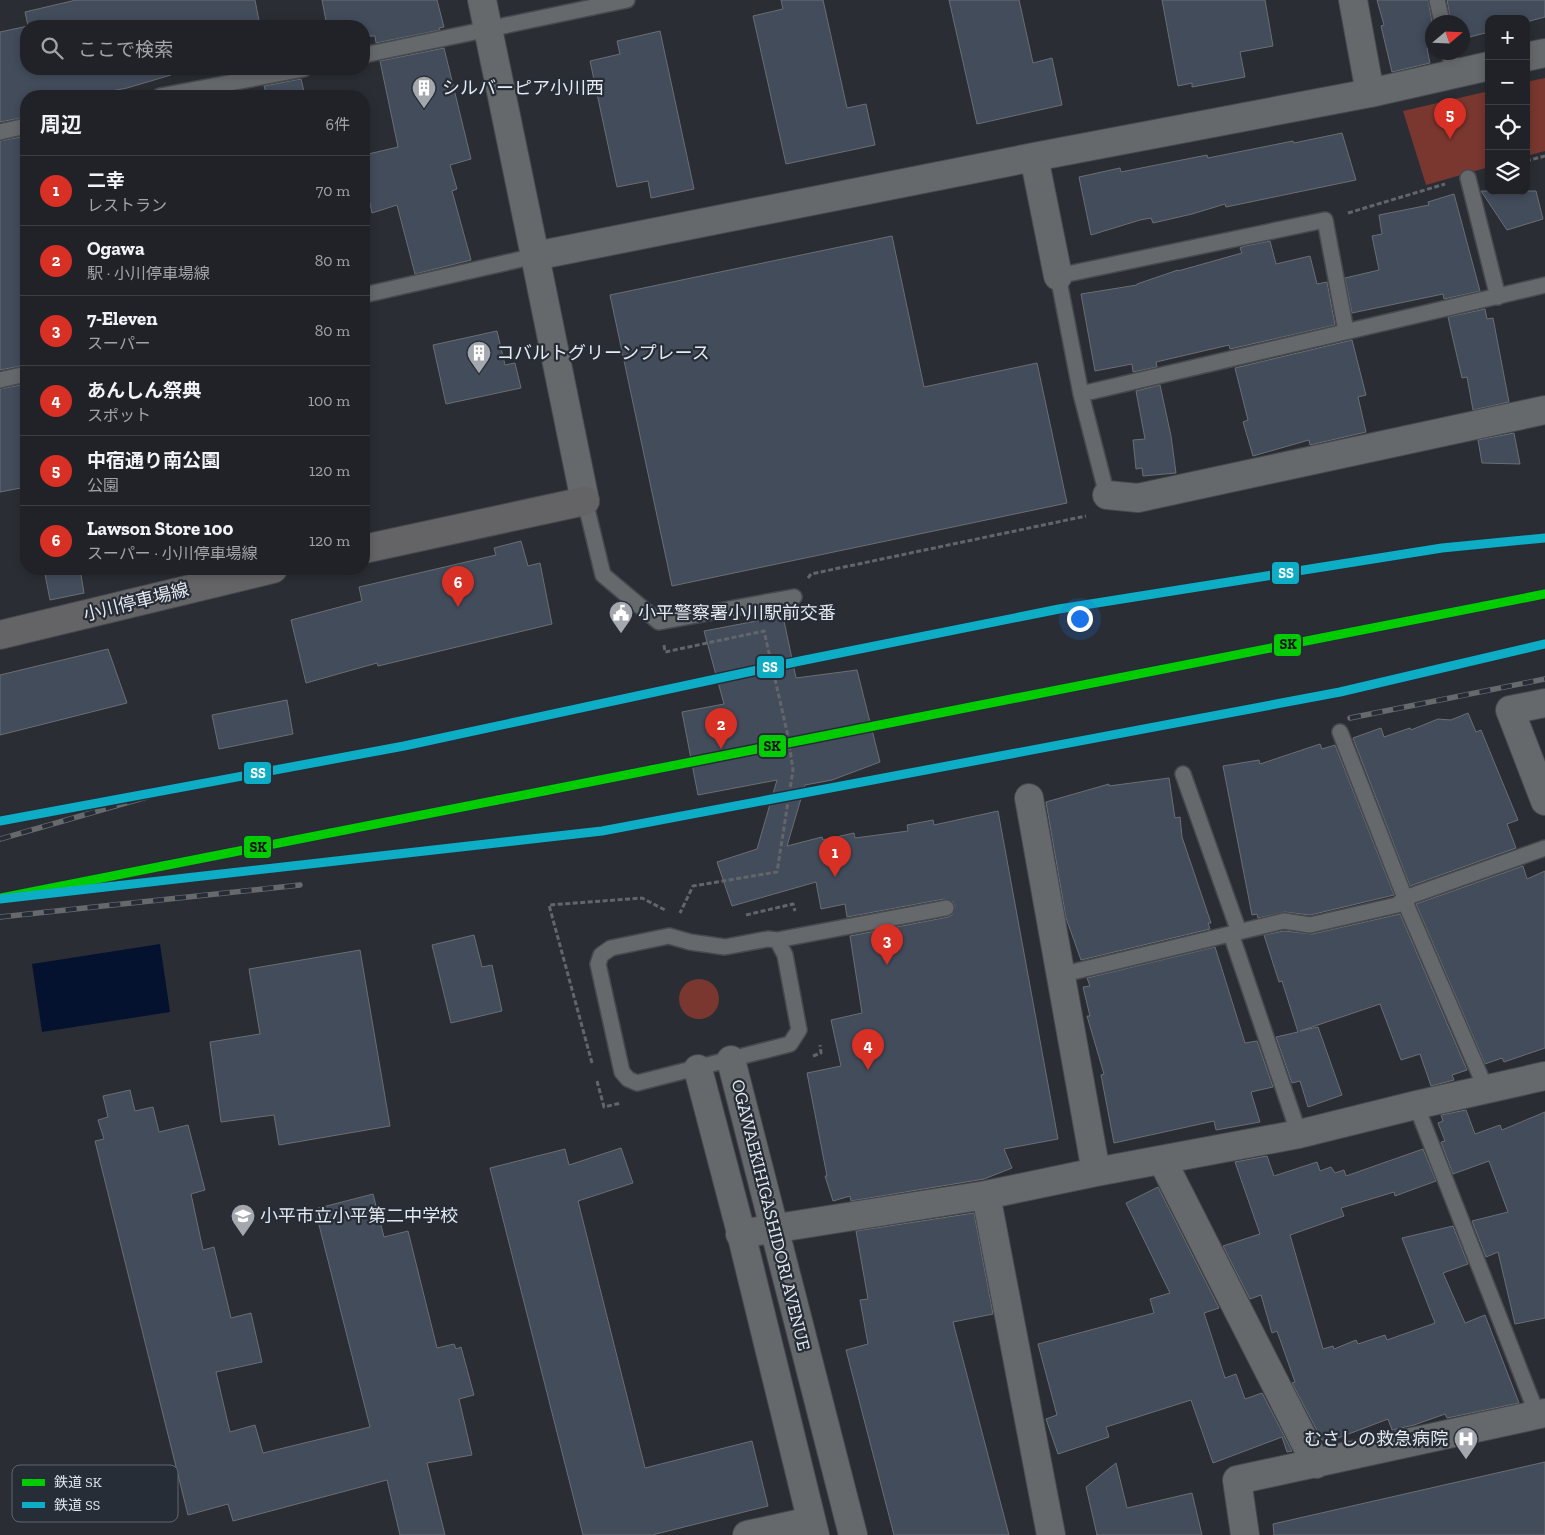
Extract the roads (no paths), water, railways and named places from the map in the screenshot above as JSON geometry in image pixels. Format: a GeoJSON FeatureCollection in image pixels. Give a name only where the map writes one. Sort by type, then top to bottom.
{"type":"FeatureCollection","features":[{"type":"Feature","properties":{"kind":"main road"},"geometry":{"type":"LineString","coordinates":[[370,548],[585,501]]}},
{"type":"Feature","properties":{"kind":"main road","name":"小川停車場線"},"geometry":{"type":"LineString","coordinates":[[0,635],[248,575]]}},
{"type":"Feature","properties":{"kind":"street"},"geometry":{"type":"LineString","coordinates":[[482,0],[585,501]]}},
{"type":"Feature","properties":{"kind":"street"},"geometry":{"type":"LineString","coordinates":[[1353,0],[1370,93]]}},
{"type":"Feature","properties":{"kind":"street"},"geometry":{"type":"LineString","coordinates":[[1530,56],[1545,53]]}},
{"type":"Feature","properties":{"kind":"street"},"geometry":{"type":"LineString","coordinates":[[535,256],[1034,157],[1370,93],[1452,63],[1485,66]]}},
{"type":"Feature","properties":{"kind":"street"},"geometry":{"type":"LineString","coordinates":[[1034,157],[1058,276]]}},
{"type":"Feature","properties":{"kind":"street"},"geometry":{"type":"LineString","coordinates":[[1107,496],[1138,498],[1545,410]]}},
{"type":"Feature","properties":{"kind":"street"},"geometry":{"type":"LineString","coordinates":[[1545,703],[1510,710],[1545,801]]}},
{"type":"Feature","properties":{"kind":"street"},"geometry":{"type":"LineString","coordinates":[[1028,798],[1096,1172]]}},
{"type":"Feature","properties":{"kind":"street","name":"OGAWAEKIHIGASHIDORI AVENUE"},"geometry":{"type":"LineString","coordinates":[[732,1060],[852,1535]]}},
{"type":"Feature","properties":{"kind":"street","name":"OGAWAEKIHIGASHIDORI AVENUE"},"geometry":{"type":"LineString","coordinates":[[698,1069],[813,1528]]}},
{"type":"Feature","properties":{"kind":"street"},"geometry":{"type":"LineString","coordinates":[[740,1234],[986,1195],[1096,1172],[1299,1134],[1416,1104],[1545,1076]]}},
{"type":"Feature","properties":{"kind":"street"},"geometry":{"type":"LineString","coordinates":[[1162,1160],[1316,1464]]}},
{"type":"Feature","properties":{"kind":"street"},"geometry":{"type":"LineString","coordinates":[[986,1195],[1051,1535]]}},
{"type":"Feature","properties":{"kind":"street"},"geometry":{"type":"LineString","coordinates":[[1245,1535],[1237,1480],[1541,1414]]}},
{"type":"Feature","properties":{"kind":"street"},"geometry":{"type":"LineString","coordinates":[[747,1535],[813,1528]]}},
{"type":"Feature","properties":{"kind":"lane"},"geometry":{"type":"LineString","coordinates":[[370,54],[627,0]]}},
{"type":"Feature","properties":{"kind":"lane"},"geometry":{"type":"LineString","coordinates":[[1437,0],[1440,15]]}},
{"type":"Feature","properties":{"kind":"lane"},"geometry":{"type":"LineString","coordinates":[[192,90],[272,75]]}},
{"type":"Feature","properties":{"kind":"lane"},"geometry":{"type":"LineString","coordinates":[[0,132],[20,127]]}},
{"type":"Feature","properties":{"kind":"lane"},"geometry":{"type":"LineString","coordinates":[[1468,178],[1498,297]]}},
{"type":"Feature","properties":{"kind":"lane"},"geometry":{"type":"LineString","coordinates":[[1107,496],[1081,394],[1058,276],[1325,220],[1346,331]]}},
{"type":"Feature","properties":{"kind":"lane"},"geometry":{"type":"LineString","coordinates":[[370,295],[535,256]]}},
{"type":"Feature","properties":{"kind":"lane"},"geometry":{"type":"LineString","coordinates":[[1081,394],[1545,285]]}},
{"type":"Feature","properties":{"kind":"lane"},"geometry":{"type":"LineString","coordinates":[[0,380],[20,375]]}},
{"type":"Feature","properties":{"kind":"lane"},"geometry":{"type":"LineString","coordinates":[[585,501],[602,575],[659,622],[794,597]]}},
{"type":"Feature","properties":{"kind":"lane"},"geometry":{"type":"LineString","coordinates":[[1340,732],[1408,908],[1486,1089]]}},
{"type":"Feature","properties":{"kind":"lane"},"geometry":{"type":"LineString","coordinates":[[1183,774],[1299,1134]]}},
{"type":"Feature","properties":{"kind":"lane"},"geometry":{"type":"LineString","coordinates":[[1060,975],[1284,921],[1310,925],[1397,905],[1405,898],[1545,848]]}},
{"type":"Feature","properties":{"kind":"lane"},"geometry":{"type":"LineString","coordinates":[[732,1060],[637,1083],[628,1079],[622,1072],[598,964],[601,955],[611,948],[669,936],[690,942],[725,947],[768,939],[778,940],[946,908]]}},
{"type":"Feature","properties":{"kind":"lane","name":"OGAWAEKIHIGASHIDORI AVENUE"},"geometry":{"type":"LineString","coordinates":[[732,1060],[790,1044],[798,1030],[785,955],[778,940]]}},
{"type":"Feature","properties":{"kind":"lane"},"geometry":{"type":"LineString","coordinates":[[1416,1104],[1541,1414]]}},
{"type":"Feature","properties":{"kind":"water"},"geometry":{"type":"Polygon","coordinates":[[[160,944],[170,1012],[42,1032],[32,964],[160,944]]]}},
{"type":"Feature","properties":{"kind":"railway"},"geometry":{"type":"LineString","coordinates":[[1350,718],[1545,679]]}},
{"type":"Feature","properties":{"kind":"railway"},"geometry":{"type":"LineString","coordinates":[[0,839],[178,788]]}},
{"type":"Feature","properties":{"kind":"railway"},"geometry":{"type":"LineString","coordinates":[[0,917],[300,885]]}},
{"type":"Feature","properties":{"kind":"rail line","name":"SS"},"geometry":{"type":"LineString","coordinates":[[0,821],[404,746],[800,661],[1059,609],[1442,548],[1545,538]]}},
{"type":"Feature","properties":{"kind":"rail line","name":"SK"},"geometry":{"type":"LineString","coordinates":[[0,898],[1545,594]]}},
{"type":"Feature","properties":{"kind":"rail line","name":"SS"},"geometry":{"type":"LineString","coordinates":[[0,899],[602,831],[1340,692],[1545,644]]}},
{"type":"Feature","properties":{"kind":"place","name":"シルバーピア小川西"},"geometry":{"type":"Point","coordinates":[424,109]}},
{"type":"Feature","properties":{"kind":"place","name":"中宿通り南公園"},"geometry":{"type":"Point","coordinates":[1450,139]}},
{"type":"Feature","properties":{"kind":"place","name":"コバルトグリーンプレース"},"geometry":{"type":"Point","coordinates":[479,374]}},
{"type":"Feature","properties":{"kind":"place","name":"Lawson Store 100"},"geometry":{"type":"Point","coordinates":[458,607]}},
{"type":"Feature","properties":{"kind":"place","name":"小平警察署小川駅前交番"},"geometry":{"type":"Point","coordinates":[621,634]}},
{"type":"Feature","properties":{"kind":"place","name":"Ogawa"},"geometry":{"type":"Point","coordinates":[721,749]}},
{"type":"Feature","properties":{"kind":"place","name":"二幸"},"geometry":{"type":"Point","coordinates":[835,877]}},
{"type":"Feature","properties":{"kind":"place","name":"7-Eleven"},"geometry":{"type":"Point","coordinates":[887,965]}},
{"type":"Feature","properties":{"kind":"place","name":"あんしん祭典"},"geometry":{"type":"Point","coordinates":[868,1070]}},
{"type":"Feature","properties":{"kind":"place","name":"小平市立小平第二中学校"},"geometry":{"type":"Point","coordinates":[243,1237]}},
{"type":"Feature","properties":{"kind":"place","name":"むさしの救急病院"},"geometry":{"type":"Point","coordinates":[1466,1460]}}]}
